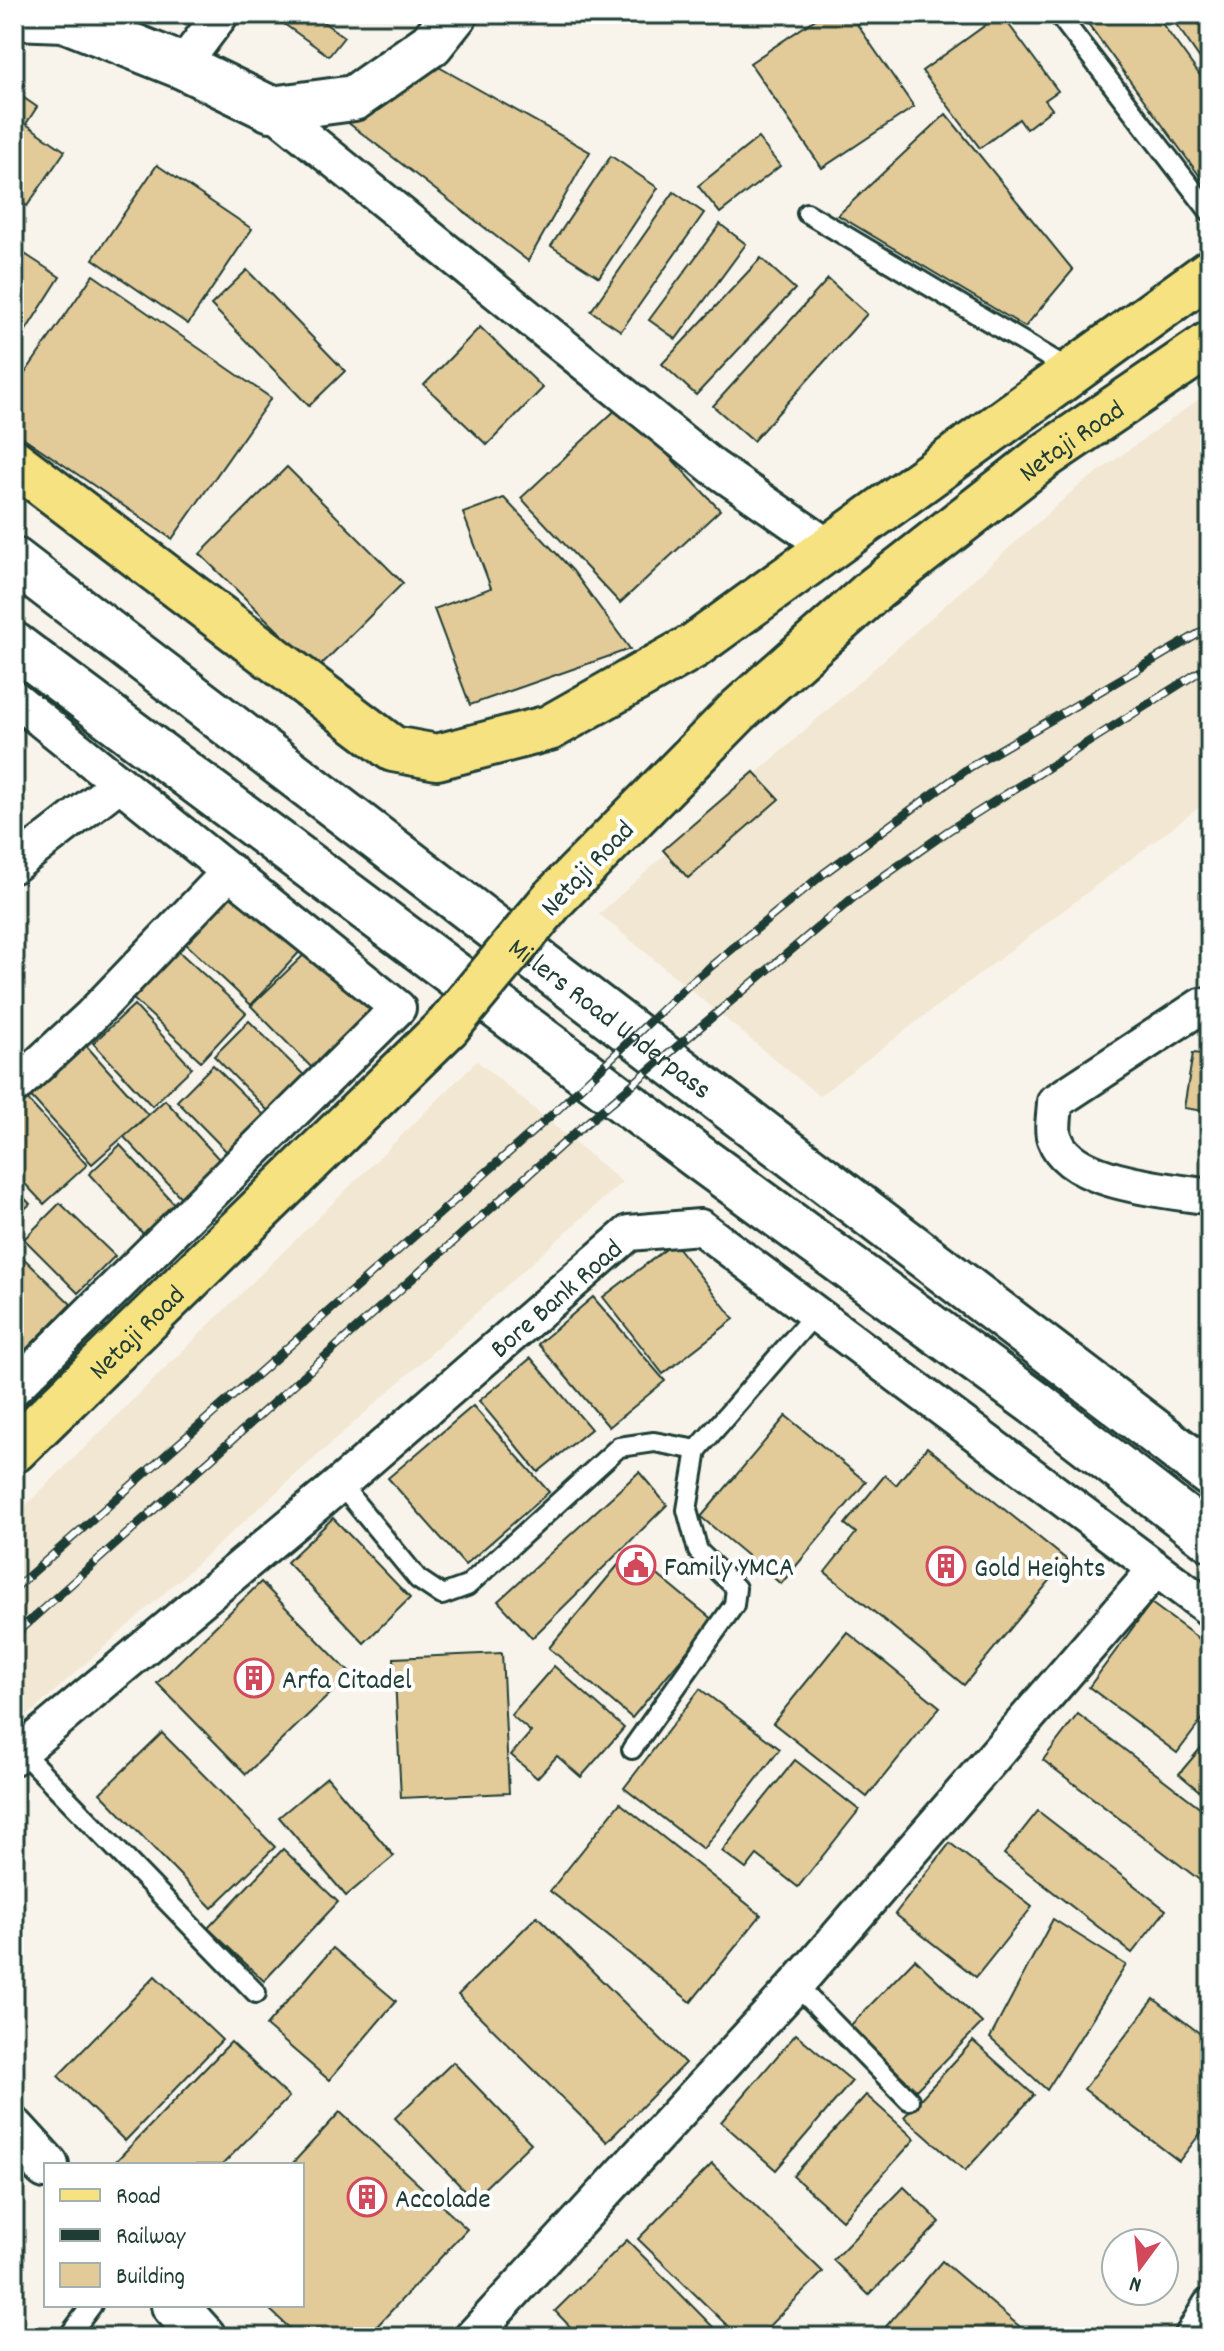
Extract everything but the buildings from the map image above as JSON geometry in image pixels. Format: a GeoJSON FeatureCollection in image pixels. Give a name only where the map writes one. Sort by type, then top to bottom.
{"type":"FeatureCollection","features":[{"type":"Feature","properties":{"kind":"main road"},"geometry":{"type":"LineString","coordinates":[[14,17],[64,19],[182,66],[271,109],[354,98],[431,44],[455,14]]}},
{"type":"Feature","properties":{"kind":"main road","name":"Netaji Road"},"geometry":{"type":"LineString","coordinates":[[14,462],[393,749],[437,757],[549,728],[694,646],[1210,272]]}},
{"type":"Feature","properties":{"kind":"main road","name":"Netaji Road"},"geometry":{"type":"LineString","coordinates":[[14,1450],[448,1026],[554,898],[738,711],[875,589],[1045,456],[1210,344]]}},
{"type":"Feature","properties":{"kind":"main road","name":"Millers Road Underpass"},"geometry":{"type":"LineString","coordinates":[[14,560],[413,869],[737,1111],[1210,1474]]}},
{"type":"Feature","properties":{"kind":"main road"},"geometry":{"type":"LineString","coordinates":[[14,645],[697,1156],[1035,1403],[1210,1538]]}},
{"type":"Feature","properties":{"kind":"main road"},"geometry":{"type":"LineString","coordinates":[[14,2131],[44,2164]]}},
{"type":"Feature","properties":{"kind":"main road"},"geometry":{"type":"LineString","coordinates":[[176,2307],[203,2337]]}},
{"type":"Feature","properties":{"kind":"street"},"geometry":{"type":"LineString","coordinates":[[182,66],[221,14]]}},
{"type":"Feature","properties":{"kind":"street"},"geometry":{"type":"LineString","coordinates":[[271,109],[713,467],[830,548]]}},
{"type":"Feature","properties":{"kind":"street"},"geometry":{"type":"LineString","coordinates":[[14,698],[398,1008],[14,1388]]}},
{"type":"Feature","properties":{"kind":"street"},"geometry":{"type":"LineString","coordinates":[[14,865],[120,783]]}},
{"type":"Feature","properties":{"kind":"street"},"geometry":{"type":"LineString","coordinates":[[14,1087],[90,1017],[230,871]]}},
{"type":"Feature","properties":{"kind":"street"},"geometry":{"type":"LineString","coordinates":[[1201,1006],[1055,1102],[1054,1137],[1067,1160],[1118,1182],[1210,1197]]}},
{"type":"Feature","properties":{"kind":"street","name":"Bore Bank Road"},"geometry":{"type":"LineString","coordinates":[[17,1754],[340,1484],[629,1233],[700,1227],[1210,1609]]}},
{"type":"Feature","properties":{"kind":"street"},"geometry":{"type":"LineString","coordinates":[[472,2337],[796,1985],[1155,1570]]}},
{"type":"Feature","properties":{"kind":"street"},"geometry":{"type":"LineString","coordinates":[[1192,2337],[1210,2306]]}},
{"type":"Feature","properties":{"kind":"lane"},"geometry":{"type":"LineString","coordinates":[[1058,14],[1210,212]]}},
{"type":"Feature","properties":{"kind":"lane"},"geometry":{"type":"LineString","coordinates":[[807,213],[1075,372]]}},
{"type":"Feature","properties":{"kind":"lane"},"geometry":{"type":"LineString","coordinates":[[632,1749],[734,1605],[736,1588],[698,1551],[687,1510],[697,1450],[814,1315]]}},
{"type":"Feature","properties":{"kind":"lane"},"geometry":{"type":"LineString","coordinates":[[340,1484],[418,1579],[442,1595],[467,1586],[619,1447],[654,1442],[697,1450]]}},
{"type":"Feature","properties":{"kind":"lane"},"geometry":{"type":"LineString","coordinates":[[17,1754],[256,1993]]}},
{"type":"Feature","properties":{"kind":"lane"},"geometry":{"type":"LineString","coordinates":[[796,1985],[909,2100]]}},
{"type":"Feature","properties":{"kind":"lane"},"geometry":{"type":"LineString","coordinates":[[68,2337],[90,2307]]}},
{"type":"Feature","properties":{"kind":"shaded area"},"geometry":{"type":"Polygon","coordinates":[[[1210,391],[1210,799],[819,1096],[599,914],[1076,488],[1210,391]]]}},
{"type":"Feature","properties":{"kind":"shaded area"},"geometry":{"type":"Polygon","coordinates":[[[477,1061],[622,1182],[14,1728],[14,1517],[477,1061]]]}},
{"type":"Feature","properties":{"kind":"railway"},"geometry":{"type":"LineString","coordinates":[[14,1589],[557,1110],[687,986],[823,874],[970,767],[1210,627]]}},
{"type":"Feature","properties":{"kind":"railway"},"geometry":{"type":"LineString","coordinates":[[14,1635],[575,1133],[854,897],[948,831],[1210,665]]}},
{"type":"Feature","properties":{"kind":"place","name":"Family YMCA"},"geometry":{"type":"Point","coordinates":[636,1565]}},
{"type":"Feature","properties":{"kind":"place","name":"Gold Heights"},"geometry":{"type":"Point","coordinates":[946,1566]}},
{"type":"Feature","properties":{"kind":"place","name":"Arfa Citadel"},"geometry":{"type":"Point","coordinates":[254,1678]}},
{"type":"Feature","properties":{"kind":"place","name":"Accolade"},"geometry":{"type":"Point","coordinates":[367,2197]}}]}
